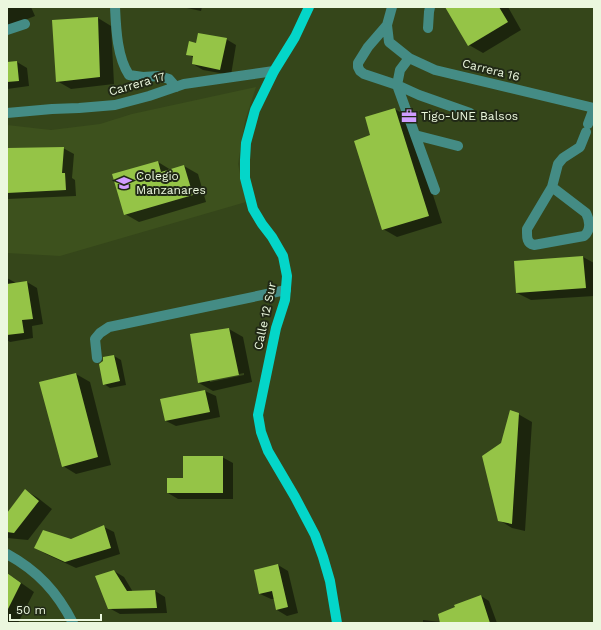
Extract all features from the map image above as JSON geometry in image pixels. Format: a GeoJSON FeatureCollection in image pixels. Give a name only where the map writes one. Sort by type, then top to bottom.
{"type":"FeatureCollection","features":[{"type":"Feature","properties":{"kind":"main road","name":"Calle 12 Sur"},"geometry":{"type":"LineString","coordinates":[[309,7],[295,37],[274,71],[255,110],[246,143],[245,178],[253,209],[283,256],[287,276],[285,300],[276,328],[258,415],[261,432],[268,451],[315,535],[330,581],[337,620]]}},
{"type":"Feature","properties":{"kind":"street"},"geometry":{"type":"LineString","coordinates":[[115,7],[117,38],[124,68],[129,75],[143,77],[159,76],[169,79],[176,87]]}},
{"type":"Feature","properties":{"kind":"street"},"geometry":{"type":"LineString","coordinates":[[392,7],[387,25],[368,47],[358,62],[360,71],[364,74],[398,85],[419,95],[470,113]]}},
{"type":"Feature","properties":{"kind":"street"},"geometry":{"type":"LineString","coordinates":[[428,28],[430,7]]}},
{"type":"Feature","properties":{"kind":"street"},"geometry":{"type":"LineString","coordinates":[[7,30],[25,24]]}},
{"type":"Feature","properties":{"kind":"street","name":"Carrera 16"},"geometry":{"type":"LineString","coordinates":[[387,25],[389,42],[409,58],[435,70],[594,108]]}},
{"type":"Feature","properties":{"kind":"street"},"geometry":{"type":"LineString","coordinates":[[409,58],[400,70],[398,85],[435,190]]}},
{"type":"Feature","properties":{"kind":"street","name":"Carrera 17"},"geometry":{"type":"LineString","coordinates":[[7,113],[115,105],[198,82],[274,71]]}},
{"type":"Feature","properties":{"kind":"street"},"geometry":{"type":"LineString","coordinates":[[552,187],[586,214],[589,219],[587,233],[584,236],[534,245],[531,244],[529,243],[527,236],[527,229],[552,187],[558,164],[563,158],[580,147],[594,108]]}},
{"type":"Feature","properties":{"kind":"street"},"geometry":{"type":"LineString","coordinates":[[415,134],[458,146]]}},
{"type":"Feature","properties":{"kind":"street"},"geometry":{"type":"LineString","coordinates":[[98,358],[95,339],[100,333],[109,327],[286,290]]}},
{"type":"Feature","properties":{"kind":"street"},"geometry":{"type":"LineString","coordinates":[[7,554],[20,561],[37,574],[66,608],[73,623]]}},
{"type":"Feature","properties":{"kind":"shaded area","name":"Colegio Manzanares"},"geometry":{"type":"Polygon","coordinates":[[[256,87],[245,121],[238,164],[246,202],[60,256],[7,253],[7,125],[51,130],[100,124],[132,114],[256,87]]]}},
{"type":"Feature","properties":{"kind":"building"},"geometry":{"type":"Polygon","coordinates":[[[445,7],[499,7],[508,22],[468,46],[445,7]]]}},
{"type":"Feature","properties":{"kind":"building"},"geometry":{"type":"Polygon","coordinates":[[[98,17],[100,77],[56,82],[52,20],[98,17]]]}},
{"type":"Feature","properties":{"kind":"building"},"geometry":{"type":"Polygon","coordinates":[[[198,33],[227,38],[220,70],[192,64],[193,56],[186,55],[189,41],[196,43],[198,33]]]}},
{"type":"Feature","properties":{"kind":"building"},"geometry":{"type":"Polygon","coordinates":[[[17,61],[19,81],[7,82],[7,62],[17,61]]]}},
{"type":"Feature","properties":{"kind":"building"},"geometry":{"type":"Polygon","coordinates":[[[395,108],[429,216],[382,230],[354,141],[370,135],[365,117],[395,108]]]}},
{"type":"Feature","properties":{"kind":"building"},"geometry":{"type":"Polygon","coordinates":[[[64,147],[62,173],[65,173],[66,190],[7,193],[7,148],[64,147]]]}},
{"type":"Feature","properties":{"kind":"building"},"geometry":{"type":"Polygon","coordinates":[[[158,161],[161,172],[184,165],[193,195],[124,215],[112,174],[158,161]]]}},
{"type":"Feature","properties":{"kind":"building"},"geometry":{"type":"Polygon","coordinates":[[[583,256],[586,288],[516,293],[514,261],[583,256]]]}},
{"type":"Feature","properties":{"kind":"building"},"geometry":{"type":"Polygon","coordinates":[[[27,281],[33,319],[22,320],[24,333],[7,335],[7,284],[27,281]]]}},
{"type":"Feature","properties":{"kind":"building"},"geometry":{"type":"Polygon","coordinates":[[[229,328],[239,375],[198,383],[190,334],[229,328]]]}},
{"type":"Feature","properties":{"kind":"building"},"geometry":{"type":"Polygon","coordinates":[[[114,355],[120,381],[103,385],[99,364],[103,361],[103,357],[114,355]]]}},
{"type":"Feature","properties":{"kind":"building"},"geometry":{"type":"Polygon","coordinates":[[[76,373],[98,457],[62,467],[39,382],[76,373]]]}},
{"type":"Feature","properties":{"kind":"building"},"geometry":{"type":"Polygon","coordinates":[[[205,390],[210,412],[165,421],[160,399],[205,390]]]}},
{"type":"Feature","properties":{"kind":"building"},"geometry":{"type":"Polygon","coordinates":[[[510,410],[519,413],[512,524],[498,521],[482,456],[501,443],[510,410]]]}},
{"type":"Feature","properties":{"kind":"building"},"geometry":{"type":"Polygon","coordinates":[[[183,456],[223,456],[223,493],[167,493],[167,478],[183,478],[183,456]]]}},
{"type":"Feature","properties":{"kind":"building"},"geometry":{"type":"Polygon","coordinates":[[[25,489],[39,501],[14,533],[7,532],[7,513],[25,489]]]}},
{"type":"Feature","properties":{"kind":"building"},"geometry":{"type":"Polygon","coordinates":[[[104,525],[111,548],[65,562],[34,548],[43,530],[71,539],[104,525]]]}},
{"type":"Feature","properties":{"kind":"building"},"geometry":{"type":"Polygon","coordinates":[[[278,564],[288,607],[276,610],[272,591],[259,594],[254,570],[278,564]]]}},
{"type":"Feature","properties":{"kind":"building"},"geometry":{"type":"Polygon","coordinates":[[[114,570],[127,591],[155,590],[157,608],[108,609],[95,576],[114,570]]]}},
{"type":"Feature","properties":{"kind":"building"},"geometry":{"type":"Polygon","coordinates":[[[7,573],[21,583],[7,611],[7,573]]]}},
{"type":"Feature","properties":{"kind":"building"},"geometry":{"type":"Polygon","coordinates":[[[481,595],[490,623],[440,623],[438,614],[455,607],[454,605],[481,595]]]}},
{"type":"Feature","properties":{"kind":"place","name":"Tigo-UNE Balsos"},"geometry":{"type":"Point","coordinates":[409,116]}},
{"type":"Feature","properties":{"kind":"place","name":"Colegio Manzanares"},"geometry":{"type":"Point","coordinates":[124,183]}}]}
